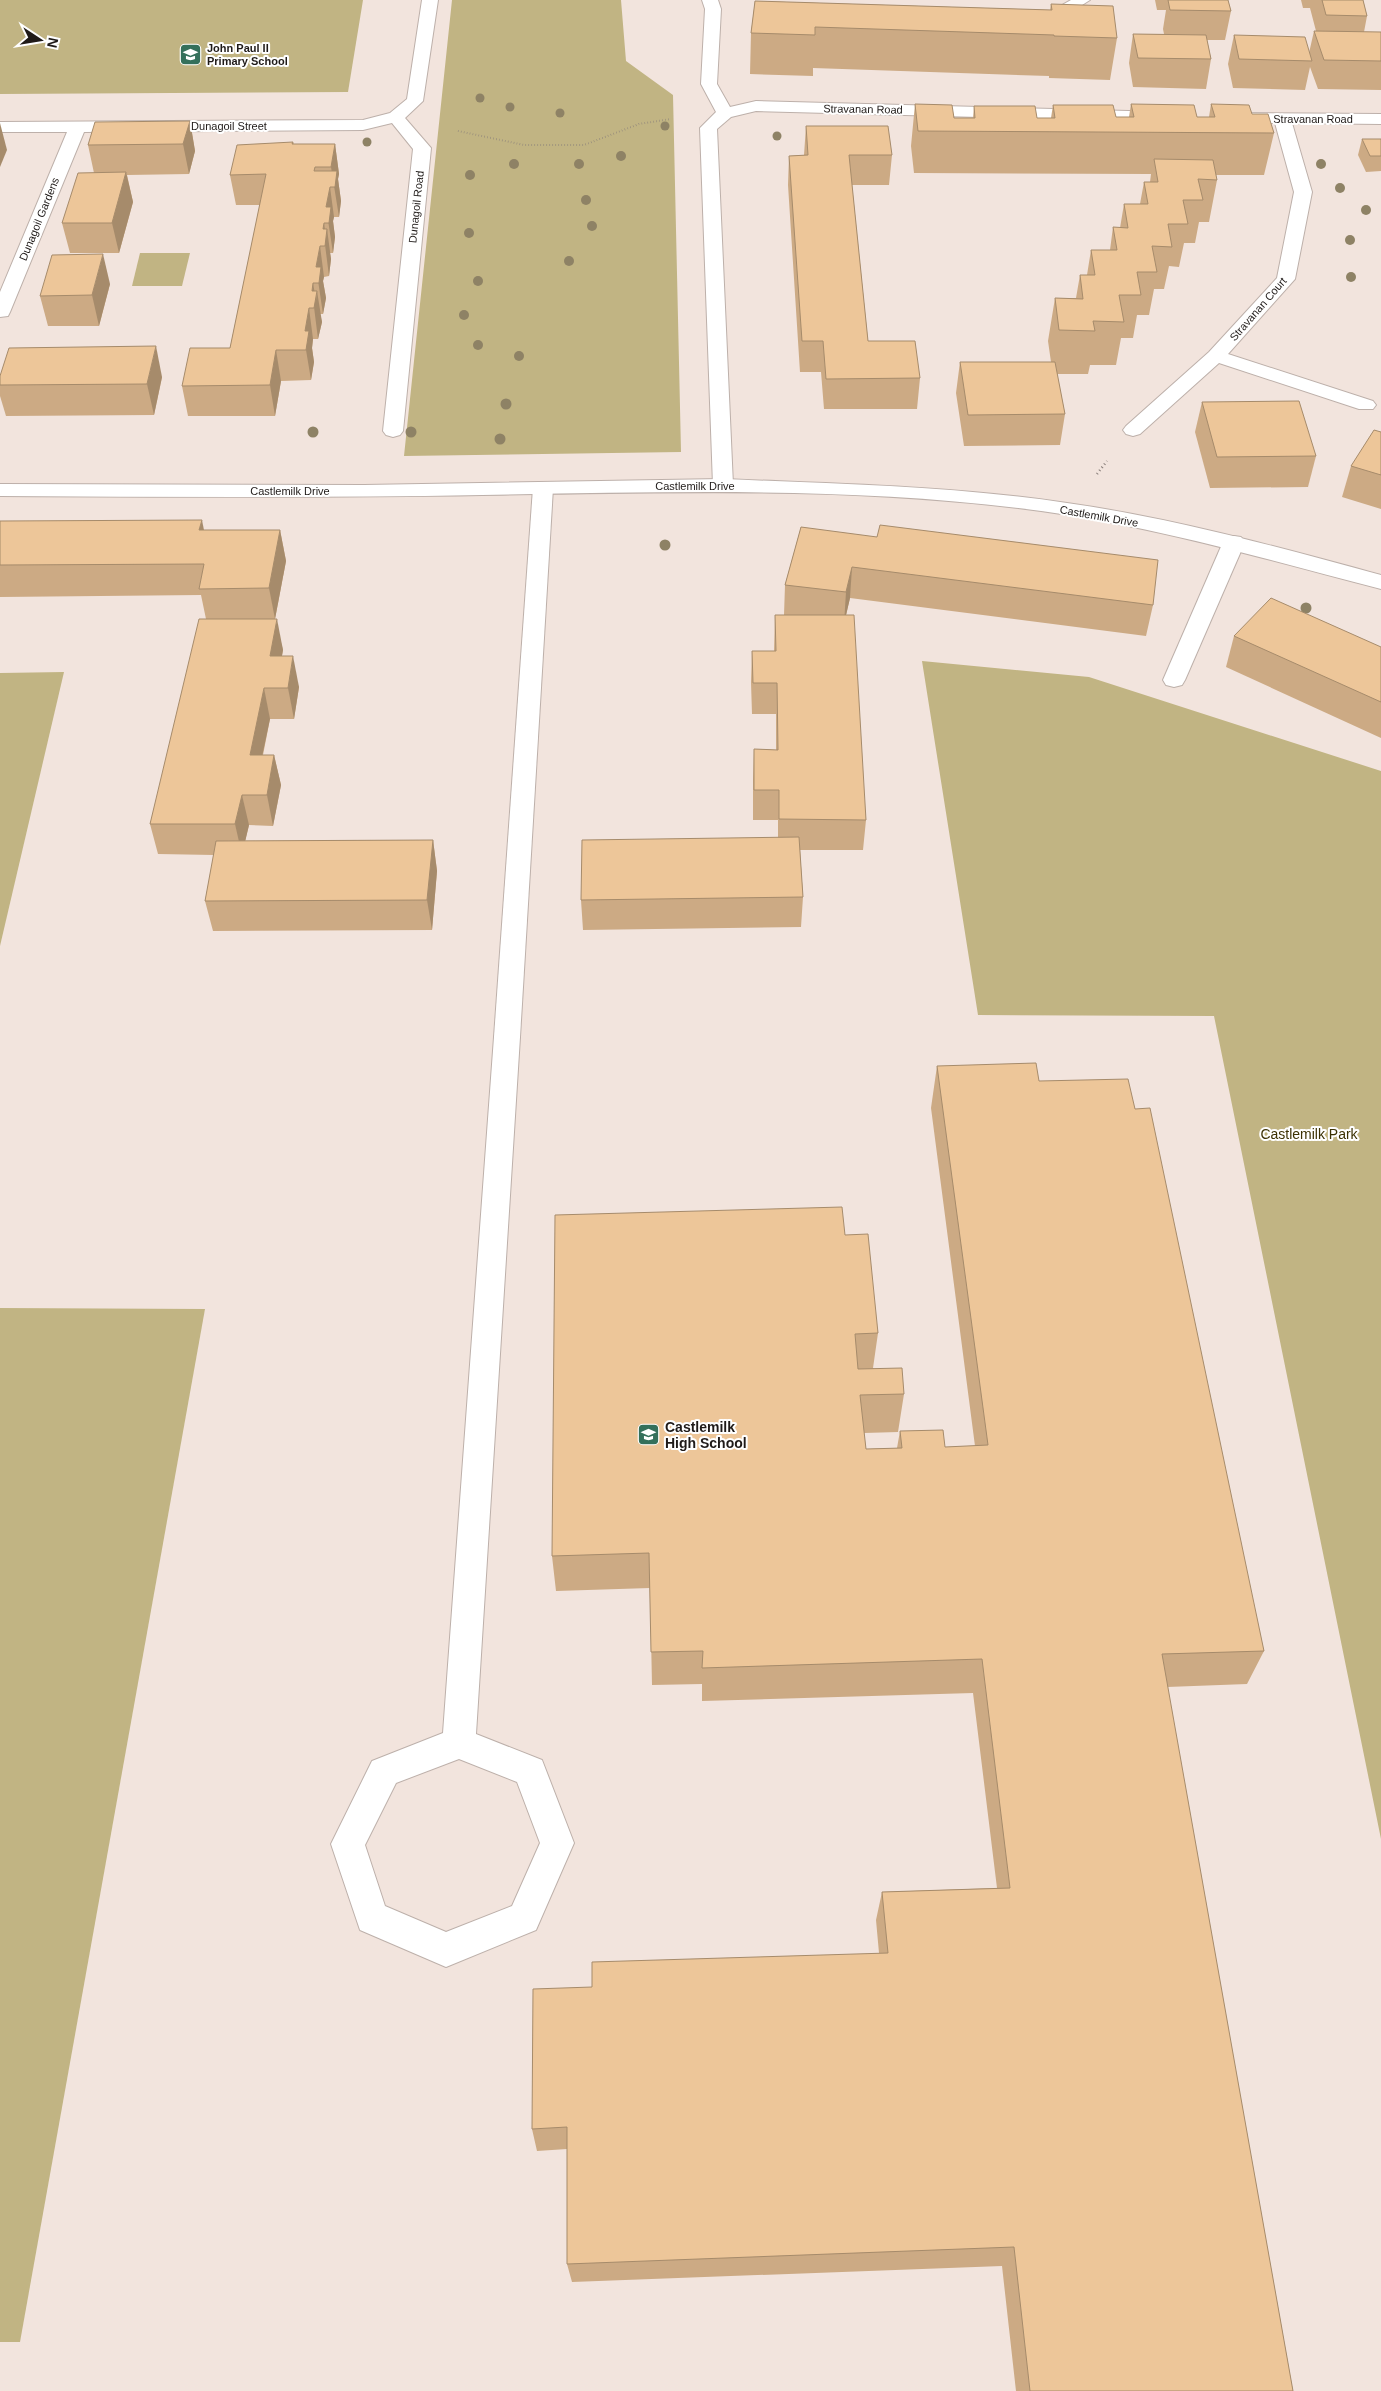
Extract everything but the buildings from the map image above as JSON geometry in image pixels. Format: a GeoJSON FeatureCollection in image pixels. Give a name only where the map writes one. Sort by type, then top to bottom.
{"type":"FeatureCollection","features":[{"type":"Feature","properties":{"kind":"street"},"geometry":{"type":"LineString","coordinates":[[396,118],[415,101],[430,0]]}},
{"type":"Feature","properties":{"kind":"street"},"geometry":{"type":"LineString","coordinates":[[710,0],[713,9],[709,84],[725,113],[708,128],[723,485]]}},
{"type":"Feature","properties":{"kind":"street"},"geometry":{"type":"LineString","coordinates":[[1054,16],[1082,0]]}},
{"type":"Feature","properties":{"kind":"street","name":"Stravanan Road"},"geometry":{"type":"LineString","coordinates":[[725,113],[756,106],[1184,117]]}},
{"type":"Feature","properties":{"kind":"street","name":"Dunagoil Street"},"geometry":{"type":"LineString","coordinates":[[0,127],[363,125],[396,118]]}},
{"type":"Feature","properties":{"kind":"street","name":"Dunagoil Road"},"geometry":{"type":"LineString","coordinates":[[392,431],[422,148],[396,118]]}},
{"type":"Feature","properties":{"kind":"street","name":"Stravanan Road"},"geometry":{"type":"LineString","coordinates":[[1214,118],[1283,120],[1381,119]]}},
{"type":"Feature","properties":{"kind":"street","name":"Stravanan Court"},"geometry":{"type":"LineString","coordinates":[[1133,430],[1216,356],[1286,279],[1303,192],[1283,120]]}},
{"type":"Feature","properties":{"kind":"street","name":"Dunagoil Gardens"},"geometry":{"type":"LineString","coordinates":[[1,312],[78,126]]}},
{"type":"Feature","properties":{"kind":"street"},"geometry":{"type":"LineString","coordinates":[[1216,356],[1366,405]]}},
{"type":"Feature","properties":{"kind":"street","name":"Castlemilk Drive"},"geometry":{"type":"LineString","coordinates":[[0,490],[543,488],[723,485],[933,494],[1068,509],[1234,542],[1381,582]]}},
{"type":"Feature","properties":{"kind":"street"},"geometry":{"type":"LineString","coordinates":[[459,1743],[543,488]]}},
{"type":"Feature","properties":{"kind":"street"},"geometry":{"type":"LineString","coordinates":[[1174,680],[1234,542]]}},
{"type":"Feature","properties":{"kind":"street"},"geometry":{"type":"LineString","coordinates":[[459,1743],[530,1771],[558,1843],[524,1918],[446,1950],[372,1918],[348,1844],[384,1772],[459,1743]]}},
{"type":"Feature","properties":{"kind":"path"},"geometry":{"type":"LineString","coordinates":[[396,118],[524,145],[584,145],[639,124],[725,113]]}},
{"type":"Feature","properties":{"kind":"path"},"geometry":{"type":"LineString","coordinates":[[1068,509],[1133,430]]}},
{"type":"Feature","properties":{"kind":"green space","name":"John Paul II Primary School"},"geometry":{"type":"Polygon","coordinates":[[[0,0],[363,0],[348,92],[0,94],[0,0]]]}},
{"type":"Feature","properties":{"kind":"green space"},"geometry":{"type":"Polygon","coordinates":[[[452,0],[621,0],[626,61],[673,95],[681,452],[404,456],[452,0]]]}},
{"type":"Feature","properties":{"kind":"green space"},"geometry":{"type":"Polygon","coordinates":[[[140,253],[190,253],[182,286],[132,286],[140,253]]]}},
{"type":"Feature","properties":{"kind":"green space","name":"Castlemilk Park"},"geometry":{"type":"Polygon","coordinates":[[[922,661],[1089,677],[1381,771],[1381,1839],[1214,1016],[978,1015],[922,661]]]}},
{"type":"Feature","properties":{"kind":"green space"},"geometry":{"type":"Polygon","coordinates":[[[64,672],[0,946],[0,673],[64,672]]]}},
{"type":"Feature","properties":{"kind":"green space"},"geometry":{"type":"Polygon","coordinates":[[[0,1308],[205,1309],[20,2342],[0,2342],[0,1308]]]}},
{"type":"Feature","properties":{"kind":"place","name":"John Paul II Primary School"},"geometry":{"type":"Point","coordinates":[191,54]}},
{"type":"Feature","properties":{"kind":"place","name":"Castlemilk High School"},"geometry":{"type":"Point","coordinates":[649,1435]}}]}
